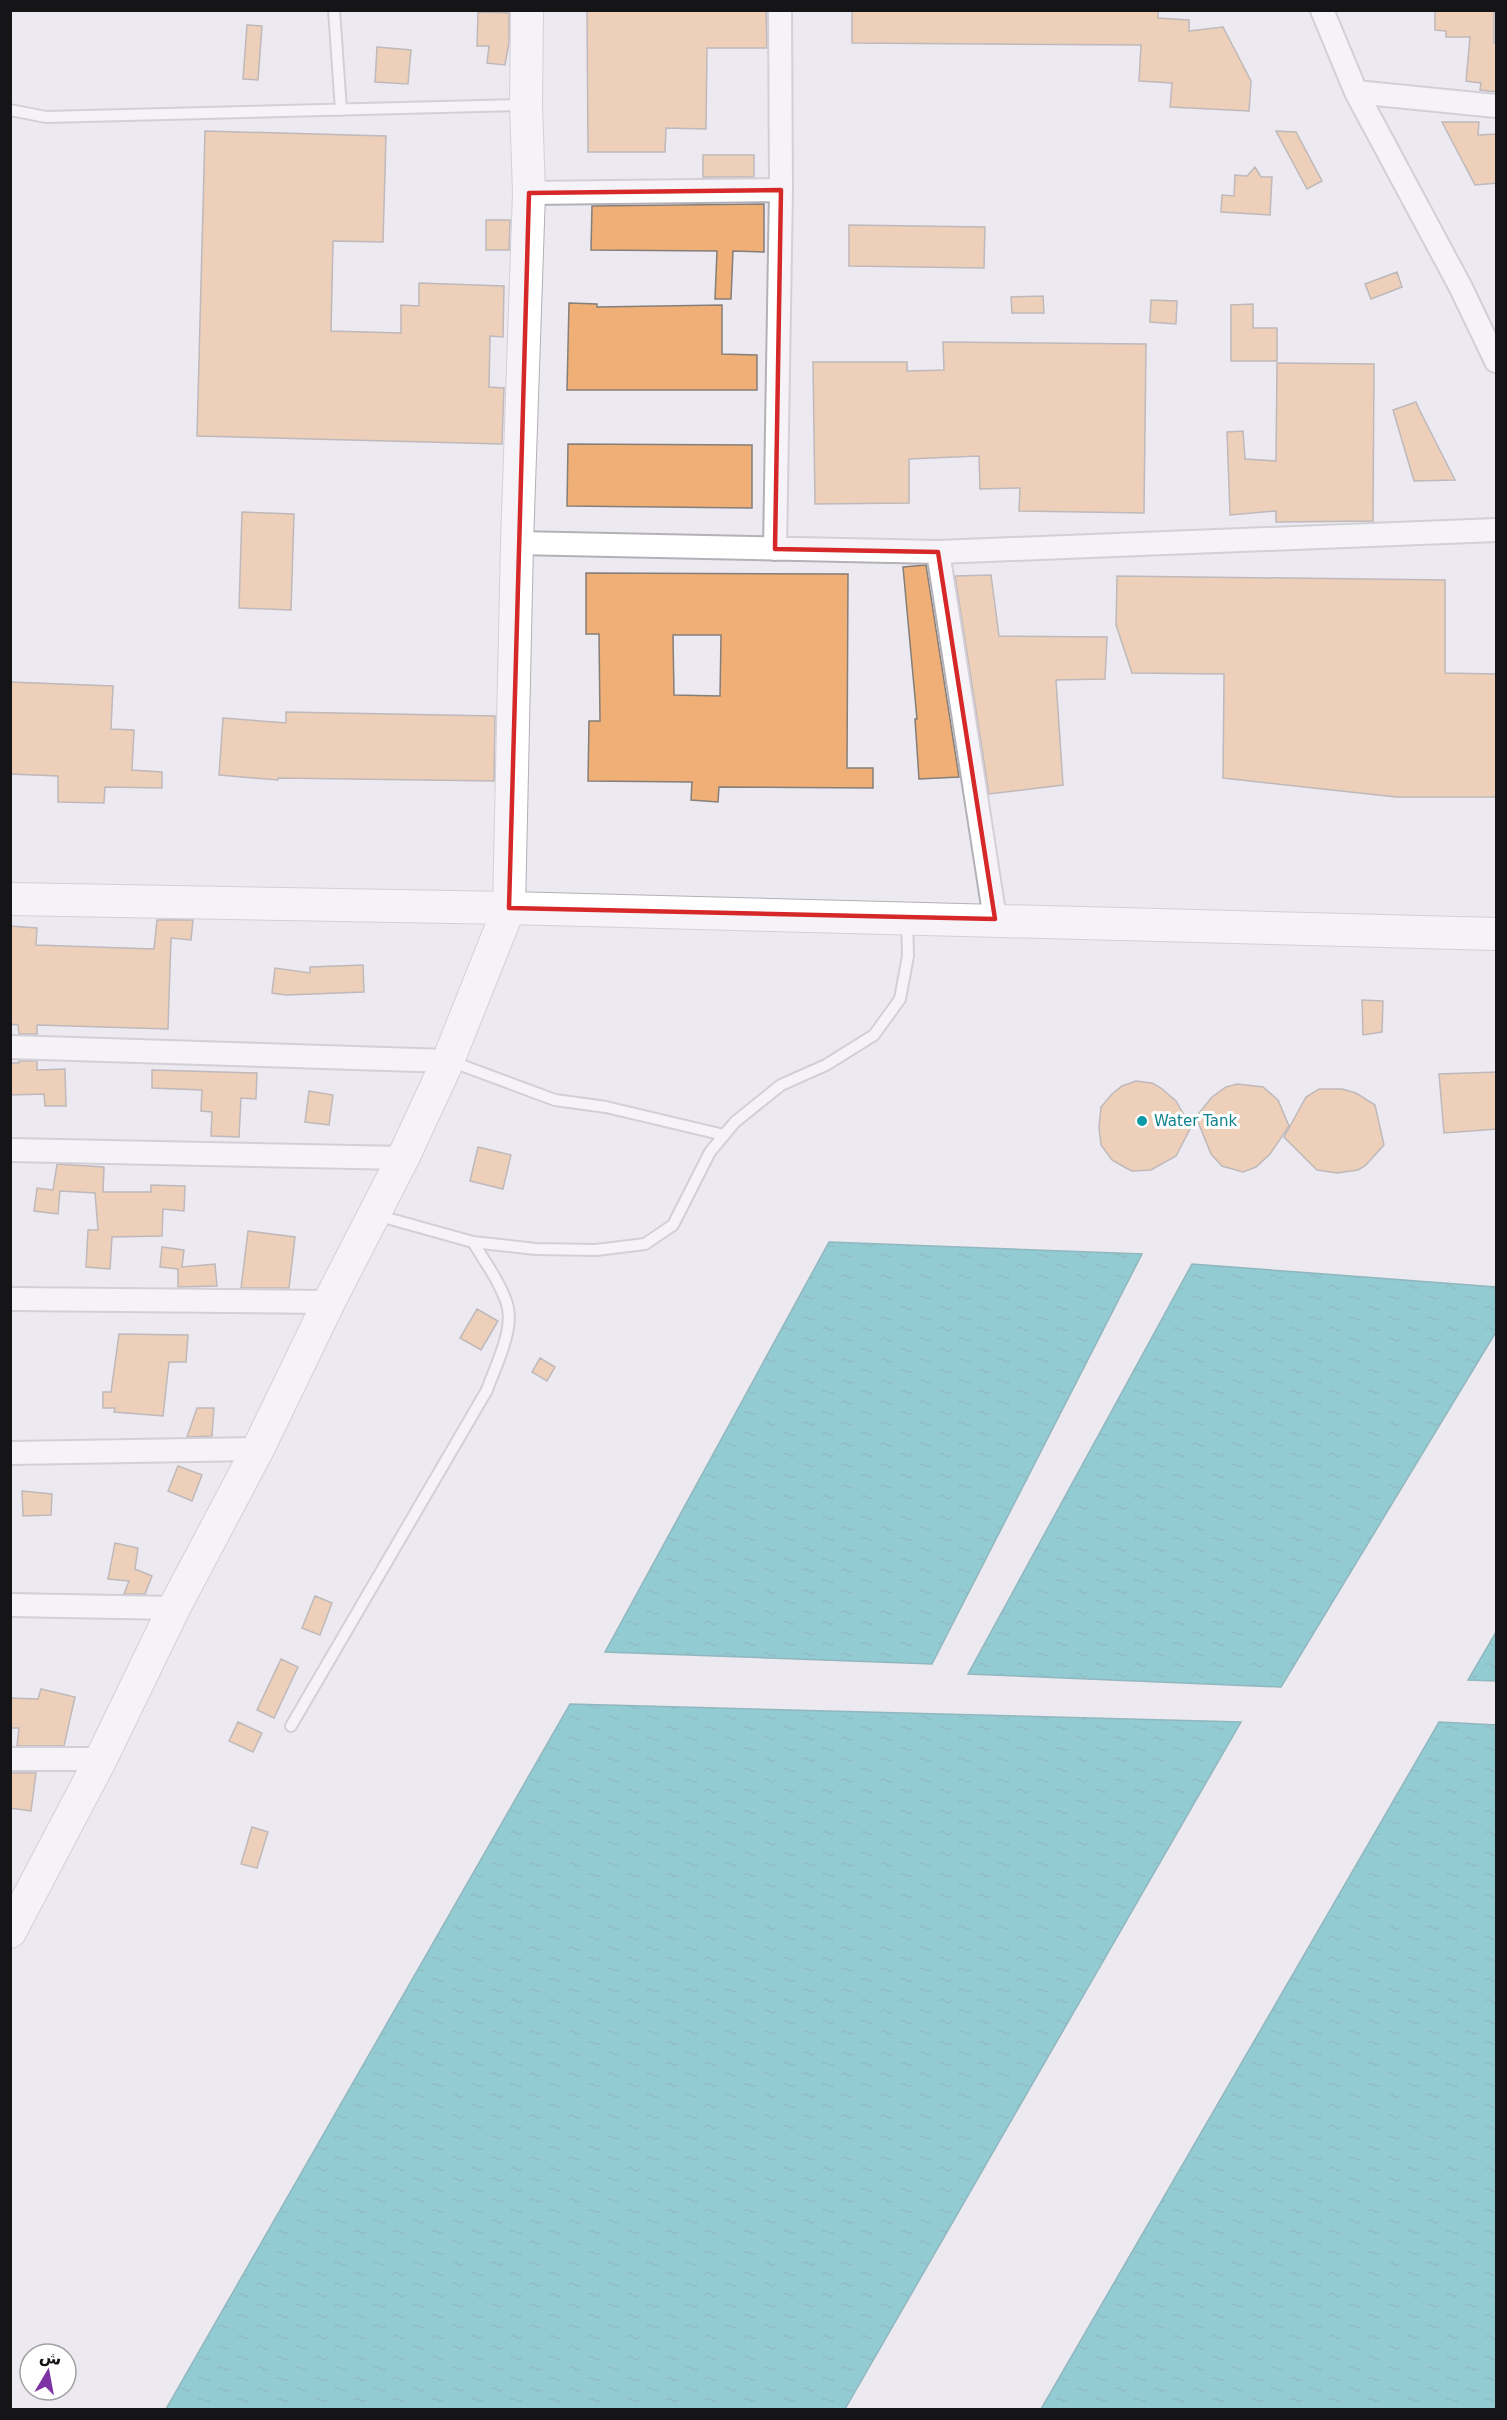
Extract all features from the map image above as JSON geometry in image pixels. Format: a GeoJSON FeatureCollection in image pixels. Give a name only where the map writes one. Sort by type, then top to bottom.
{"type":"FeatureCollection","features":[{"type":"Feature","properties":{"kind":"street"},"geometry":{"type":"LineString","coordinates":[[11,1932],[101,1759],[174,1608],[258,1449],[402,1158],[448,1061],[509,908],[517,543],[529,193],[526,105],[527,10]]}},
{"type":"Feature","properties":{"kind":"street"},"geometry":{"type":"LineString","coordinates":[[775,549],[781,190],[780,10]]}},
{"type":"Feature","properties":{"kind":"street"},"geometry":{"type":"LineString","coordinates":[[1322,10],[1356,92],[1460,286],[1497,361]]}},
{"type":"Feature","properties":{"kind":"street"},"geometry":{"type":"LineString","coordinates":[[1356,92],[1497,106]]}},
{"type":"Feature","properties":{"kind":"street"},"geometry":{"type":"LineString","coordinates":[[529,193],[781,190]]}},
{"type":"Feature","properties":{"kind":"street"},"geometry":{"type":"LineString","coordinates":[[517,543],[938,552],[1497,530]]}},
{"type":"Feature","properties":{"kind":"street"},"geometry":{"type":"LineString","coordinates":[[938,552],[995,919]]}},
{"type":"Feature","properties":{"kind":"street"},"geometry":{"type":"LineString","coordinates":[[10,899],[995,919],[1497,934]]}},
{"type":"Feature","properties":{"kind":"street"},"geometry":{"type":"LineString","coordinates":[[10,1047],[448,1061]]}},
{"type":"Feature","properties":{"kind":"street"},"geometry":{"type":"LineString","coordinates":[[10,1150],[402,1158]]}},
{"type":"Feature","properties":{"kind":"street"},"geometry":{"type":"LineString","coordinates":[[10,1299],[329,1302]]}},
{"type":"Feature","properties":{"kind":"street"},"geometry":{"type":"LineString","coordinates":[[10,1453],[258,1449]]}},
{"type":"Feature","properties":{"kind":"street"},"geometry":{"type":"LineString","coordinates":[[10,1605],[174,1608]]}},
{"type":"Feature","properties":{"kind":"street"},"geometry":{"type":"LineString","coordinates":[[10,1759],[101,1759]]}},
{"type":"Feature","properties":{"kind":"lane"},"geometry":{"type":"LineString","coordinates":[[334,10],[341,110]]}},
{"type":"Feature","properties":{"kind":"lane"},"geometry":{"type":"LineString","coordinates":[[10,110],[46,117],[526,105]]}},
{"type":"Feature","properties":{"kind":"lane"},"geometry":{"type":"LineString","coordinates":[[374,1215],[473,1242],[536,1249],[586,1250],[645,1244],[673,1225],[710,1152],[735,1122],[781,1085],[826,1065],[874,1035],[900,999],[908,956],[906,917]]}},
{"type":"Feature","properties":{"kind":"lane"},"geometry":{"type":"LineString","coordinates":[[448,1061],[555,1100],[606,1107],[724,1135]]}},
{"type":"Feature","properties":{"kind":"lane"},"geometry":{"type":"LineString","coordinates":[[291,1726],[487,1390],[507,1336],[508,1306],[473,1242]]}},
{"type":"Feature","properties":{"kind":"highlighted area"},"geometry":{"type":"Polygon","coordinates":[[[781,190],[775,549],[938,552],[995,919],[509,908],[529,193],[781,190]]]}},
{"type":"Feature","properties":{"kind":"water"},"geometry":{"type":"Polygon","coordinates":[[[829,1242],[1142,1254],[932,1664],[605,1652],[829,1242]]]}},
{"type":"Feature","properties":{"kind":"water"},"geometry":{"type":"Polygon","coordinates":[[[1192,1264],[1496,1287],[1496,1332],[1281,1687],[968,1674],[1192,1264]]]}},
{"type":"Feature","properties":{"kind":"water"},"geometry":{"type":"Polygon","coordinates":[[[1496,1632],[1496,1681],[1468,1680],[1496,1632]]]}},
{"type":"Feature","properties":{"kind":"water"},"geometry":{"type":"Polygon","coordinates":[[[570,1704],[1241,1722],[845,2409],[166,2409],[570,1704]]]}},
{"type":"Feature","properties":{"kind":"water"},"geometry":{"type":"Polygon","coordinates":[[[1439,1722],[1496,1725],[1496,2409],[1041,2409],[1439,1722]]]}},
{"type":"Feature","properties":{"kind":"building"},"geometry":{"type":"Polygon","coordinates":[[[587,10],[766,10],[767,48],[707,48],[706,129],[666,128],[665,152],[588,152],[587,10]]]}},
{"type":"Feature","properties":{"kind":"building"},"geometry":{"type":"Polygon","coordinates":[[[852,10],[1158,10],[1158,18],[1189,20],[1189,31],[1223,27],[1251,81],[1249,111],[1170,107],[1172,83],[1139,81],[1141,45],[852,43],[852,10]]]}},
{"type":"Feature","properties":{"kind":"building"},"geometry":{"type":"Polygon","coordinates":[[[1494,10],[1497,92],[1480,90],[1481,83],[1466,81],[1470,37],[1446,37],[1446,31],[1435,30],[1435,11],[1494,10]]]}},
{"type":"Feature","properties":{"kind":"building"},"geometry":{"type":"Polygon","coordinates":[[[478,12],[509,13],[509,43],[505,65],[487,63],[489,46],[477,46],[478,12]]]}},
{"type":"Feature","properties":{"kind":"building"},"geometry":{"type":"Polygon","coordinates":[[[247,25],[262,26],[258,80],[243,79],[247,25]]]}},
{"type":"Feature","properties":{"kind":"building"},"geometry":{"type":"Polygon","coordinates":[[[377,47],[411,50],[408,84],[375,82],[377,47]]]}},
{"type":"Feature","properties":{"kind":"building"},"geometry":{"type":"Polygon","coordinates":[[[1442,122],[1479,122],[1478,135],[1497,134],[1497,183],[1475,185],[1442,122]]]}},
{"type":"Feature","properties":{"kind":"building"},"geometry":{"type":"Polygon","coordinates":[[[205,131],[386,136],[383,242],[333,241],[331,331],[401,333],[401,305],[419,306],[419,283],[504,286],[503,337],[490,336],[489,387],[504,388],[502,444],[197,436],[205,131]]]}},
{"type":"Feature","properties":{"kind":"building"},"geometry":{"type":"Polygon","coordinates":[[[1276,131],[1296,132],[1322,181],[1307,189],[1276,131]]]}},
{"type":"Feature","properties":{"kind":"building"},"geometry":{"type":"Polygon","coordinates":[[[703,155],[754,155],[754,177],[703,177],[703,155]]]}},
{"type":"Feature","properties":{"kind":"building"},"geometry":{"type":"Polygon","coordinates":[[[1255,167],[1261,177],[1272,177],[1270,215],[1221,212],[1222,195],[1234,196],[1235,175],[1247,176],[1255,167]]]}},
{"type":"Feature","properties":{"kind":"building"},"geometry":{"type":"Polygon","coordinates":[[[764,204],[764,252],[733,251],[731,299],[715,299],[717,251],[591,250],[592,206],[764,204]]]}},
{"type":"Feature","properties":{"kind":"building"},"geometry":{"type":"Polygon","coordinates":[[[486,220],[510,220],[509,250],[486,250],[486,220]]]}},
{"type":"Feature","properties":{"kind":"building"},"geometry":{"type":"Polygon","coordinates":[[[849,225],[985,227],[984,268],[849,266],[849,225]]]}},
{"type":"Feature","properties":{"kind":"building"},"geometry":{"type":"Polygon","coordinates":[[[1397,272],[1402,287],[1371,299],[1365,284],[1397,272]]]}},
{"type":"Feature","properties":{"kind":"building"},"geometry":{"type":"Polygon","coordinates":[[[1043,296],[1044,313],[1012,313],[1011,297],[1043,296]]]}},
{"type":"Feature","properties":{"kind":"building"},"geometry":{"type":"Polygon","coordinates":[[[1151,300],[1177,301],[1176,324],[1150,322],[1151,300]]]}},
{"type":"Feature","properties":{"kind":"building"},"geometry":{"type":"Polygon","coordinates":[[[569,303],[597,304],[597,307],[722,305],[722,354],[757,355],[757,390],[567,390],[569,303]]]}},
{"type":"Feature","properties":{"kind":"building"},"geometry":{"type":"Polygon","coordinates":[[[1253,304],[1253,328],[1277,328],[1277,361],[1231,361],[1231,305],[1253,304]]]}},
{"type":"Feature","properties":{"kind":"building"},"geometry":{"type":"Polygon","coordinates":[[[943,342],[1146,344],[1144,513],[1019,511],[1020,488],[980,489],[979,456],[909,459],[909,503],[815,504],[813,362],[907,362],[907,371],[944,370],[943,342]]]}},
{"type":"Feature","properties":{"kind":"building"},"geometry":{"type":"Polygon","coordinates":[[[1277,363],[1374,364],[1373,521],[1276,522],[1276,511],[1230,515],[1227,432],[1243,431],[1245,459],[1276,461],[1277,363]]]}},
{"type":"Feature","properties":{"kind":"building"},"geometry":{"type":"Polygon","coordinates":[[[1416,402],[1455,480],[1414,481],[1393,410],[1416,402]]]}},
{"type":"Feature","properties":{"kind":"building"},"geometry":{"type":"Polygon","coordinates":[[[568,444],[752,445],[752,508],[567,506],[568,444]]]}},
{"type":"Feature","properties":{"kind":"building"},"geometry":{"type":"Polygon","coordinates":[[[242,512],[294,514],[291,610],[239,608],[242,512]]]}},
{"type":"Feature","properties":{"kind":"building"},"geometry":{"type":"Polygon","coordinates":[[[926,565],[959,777],[919,779],[915,719],[917,719],[903,567],[926,565]]]}},
{"type":"Feature","properties":{"kind":"building"},"geometry":{"type":"Polygon","coordinates":[[[586,573],[848,574],[847,768],[873,768],[873,788],[719,787],[718,802],[691,800],[692,782],[588,781],[589,721],[600,721],[599,634],[586,634],[586,573]],[[673,635],[674,695],[720,696],[721,635],[673,635]]]}},
{"type":"Feature","properties":{"kind":"building"},"geometry":{"type":"Polygon","coordinates":[[[991,575],[999,636],[1107,637],[1105,679],[1056,680],[1063,785],[989,794],[955,576],[991,575]]]}},
{"type":"Feature","properties":{"kind":"building"},"geometry":{"type":"Polygon","coordinates":[[[1117,576],[1445,580],[1445,673],[1497,674],[1497,797],[1396,797],[1223,778],[1224,674],[1132,673],[1116,625],[1117,576]]]}},
{"type":"Feature","properties":{"kind":"building"},"geometry":{"type":"Polygon","coordinates":[[[10,682],[113,686],[111,729],[134,730],[132,770],[162,772],[162,788],[105,787],[104,803],[58,802],[58,776],[10,774],[10,682]]]}},
{"type":"Feature","properties":{"kind":"building"},"geometry":{"type":"Polygon","coordinates":[[[286,712],[495,716],[494,781],[278,778],[278,780],[219,775],[223,718],[286,723],[286,712]]]}},
{"type":"Feature","properties":{"kind":"building"},"geometry":{"type":"Polygon","coordinates":[[[157,920],[193,920],[191,940],[171,938],[168,1029],[37,1025],[37,1034],[19,1034],[18,1025],[10,1024],[10,926],[37,928],[36,945],[154,949],[157,920]]]}},
{"type":"Feature","properties":{"kind":"building"},"geometry":{"type":"Polygon","coordinates":[[[363,965],[364,992],[286,995],[272,993],[275,968],[310,973],[310,967],[363,965]]]}},
{"type":"Feature","properties":{"kind":"building"},"geometry":{"type":"Polygon","coordinates":[[[1362,1000],[1383,1001],[1382,1032],[1363,1035],[1362,1000]]]}},
{"type":"Feature","properties":{"kind":"building"},"geometry":{"type":"Polygon","coordinates":[[[19,1061],[37,1061],[37,1070],[65,1069],[66,1106],[45,1106],[44,1094],[10,1095],[10,1063],[19,1063],[19,1061]]]}},
{"type":"Feature","properties":{"kind":"building"},"geometry":{"type":"Polygon","coordinates":[[[152,1070],[257,1073],[256,1099],[241,1098],[239,1137],[211,1136],[212,1112],[201,1111],[202,1090],[152,1088],[152,1070]]]}},
{"type":"Feature","properties":{"kind":"building"},"geometry":{"type":"Polygon","coordinates":[[[1497,1072],[1497,1129],[1444,1133],[1439,1074],[1497,1072]]]}},
{"type":"Feature","properties":{"kind":"building","name":"Water Tank"},"geometry":{"type":"Polygon","coordinates":[[[1136,1081],[1152,1083],[1161,1088],[1176,1101],[1191,1127],[1176,1156],[1151,1170],[1132,1171],[1112,1160],[1101,1145],[1099,1127],[1101,1107],[1122,1086],[1136,1081]]]}},
{"type":"Feature","properties":{"kind":"building","name":"Water Tank"},"geometry":{"type":"Polygon","coordinates":[[[1237,1084],[1263,1087],[1278,1100],[1289,1126],[1270,1154],[1256,1167],[1243,1172],[1222,1166],[1211,1154],[1196,1117],[1212,1097],[1226,1087],[1237,1084]]]}},
{"type":"Feature","properties":{"kind":"building"},"geometry":{"type":"Polygon","coordinates":[[[1319,1089],[1342,1089],[1356,1093],[1375,1105],[1384,1145],[1365,1166],[1358,1170],[1337,1173],[1317,1170],[1284,1137],[1306,1097],[1319,1089]]]}},
{"type":"Feature","properties":{"kind":"building"},"geometry":{"type":"Polygon","coordinates":[[[309,1091],[333,1095],[329,1125],[305,1122],[309,1091]]]}},
{"type":"Feature","properties":{"kind":"building"},"geometry":{"type":"Polygon","coordinates":[[[478,1147],[511,1155],[503,1189],[470,1181],[478,1147]]]}},
{"type":"Feature","properties":{"kind":"building"},"geometry":{"type":"Polygon","coordinates":[[[57,1164],[104,1167],[103,1192],[151,1192],[151,1185],[185,1186],[184,1211],[163,1209],[162,1236],[112,1237],[110,1269],[86,1267],[88,1230],[98,1230],[95,1193],[60,1191],[58,1214],[34,1211],[37,1188],[53,1190],[57,1164]]]}},
{"type":"Feature","properties":{"kind":"building"},"geometry":{"type":"Polygon","coordinates":[[[248,1231],[295,1237],[289,1288],[241,1288],[248,1231]]]}},
{"type":"Feature","properties":{"kind":"building"},"geometry":{"type":"Polygon","coordinates":[[[162,1247],[184,1250],[182,1267],[215,1264],[217,1286],[178,1287],[178,1269],[160,1267],[162,1247]]]}},
{"type":"Feature","properties":{"kind":"building"},"geometry":{"type":"Polygon","coordinates":[[[477,1309],[498,1321],[481,1350],[460,1338],[477,1309]]]}},
{"type":"Feature","properties":{"kind":"building"},"geometry":{"type":"Polygon","coordinates":[[[119,1334],[188,1335],[186,1362],[169,1362],[163,1416],[114,1412],[115,1408],[103,1408],[103,1392],[111,1392],[119,1334]]]}},
{"type":"Feature","properties":{"kind":"building"},"geometry":{"type":"Polygon","coordinates":[[[540,1358],[555,1367],[547,1381],[532,1372],[540,1358]]]}},
{"type":"Feature","properties":{"kind":"building"},"geometry":{"type":"Polygon","coordinates":[[[197,1408],[214,1408],[212,1436],[187,1437],[197,1408]]]}},
{"type":"Feature","properties":{"kind":"building"},"geometry":{"type":"Polygon","coordinates":[[[178,1466],[202,1475],[192,1501],[168,1491],[178,1466]]]}},
{"type":"Feature","properties":{"kind":"building"},"geometry":{"type":"Polygon","coordinates":[[[22,1491],[52,1494],[51,1515],[23,1516],[22,1491]]]}},
{"type":"Feature","properties":{"kind":"building"},"geometry":{"type":"Polygon","coordinates":[[[115,1543],[138,1548],[135,1569],[152,1576],[145,1594],[124,1594],[129,1581],[108,1579],[115,1543]]]}},
{"type":"Feature","properties":{"kind":"building"},"geometry":{"type":"Polygon","coordinates":[[[315,1596],[332,1603],[320,1635],[302,1628],[315,1596]]]}},
{"type":"Feature","properties":{"kind":"building"},"geometry":{"type":"Polygon","coordinates":[[[281,1659],[298,1667],[274,1718],[257,1710],[281,1659]]]}},
{"type":"Feature","properties":{"kind":"building"},"geometry":{"type":"Polygon","coordinates":[[[41,1689],[75,1697],[64,1746],[17,1746],[19,1728],[10,1728],[10,1698],[38,1699],[41,1689]]]}},
{"type":"Feature","properties":{"kind":"building"},"geometry":{"type":"Polygon","coordinates":[[[238,1722],[262,1733],[253,1752],[229,1741],[238,1722]]]}},
{"type":"Feature","properties":{"kind":"building"},"geometry":{"type":"Polygon","coordinates":[[[11,1773],[36,1773],[31,1811],[10,1808],[11,1773]]]}},
{"type":"Feature","properties":{"kind":"building"},"geometry":{"type":"Polygon","coordinates":[[[252,1827],[268,1832],[257,1868],[241,1864],[252,1827]]]}},
{"type":"Feature","properties":{"kind":"place","name":"Water Tank"},"geometry":{"type":"Point","coordinates":[1142,1121]}}]}
